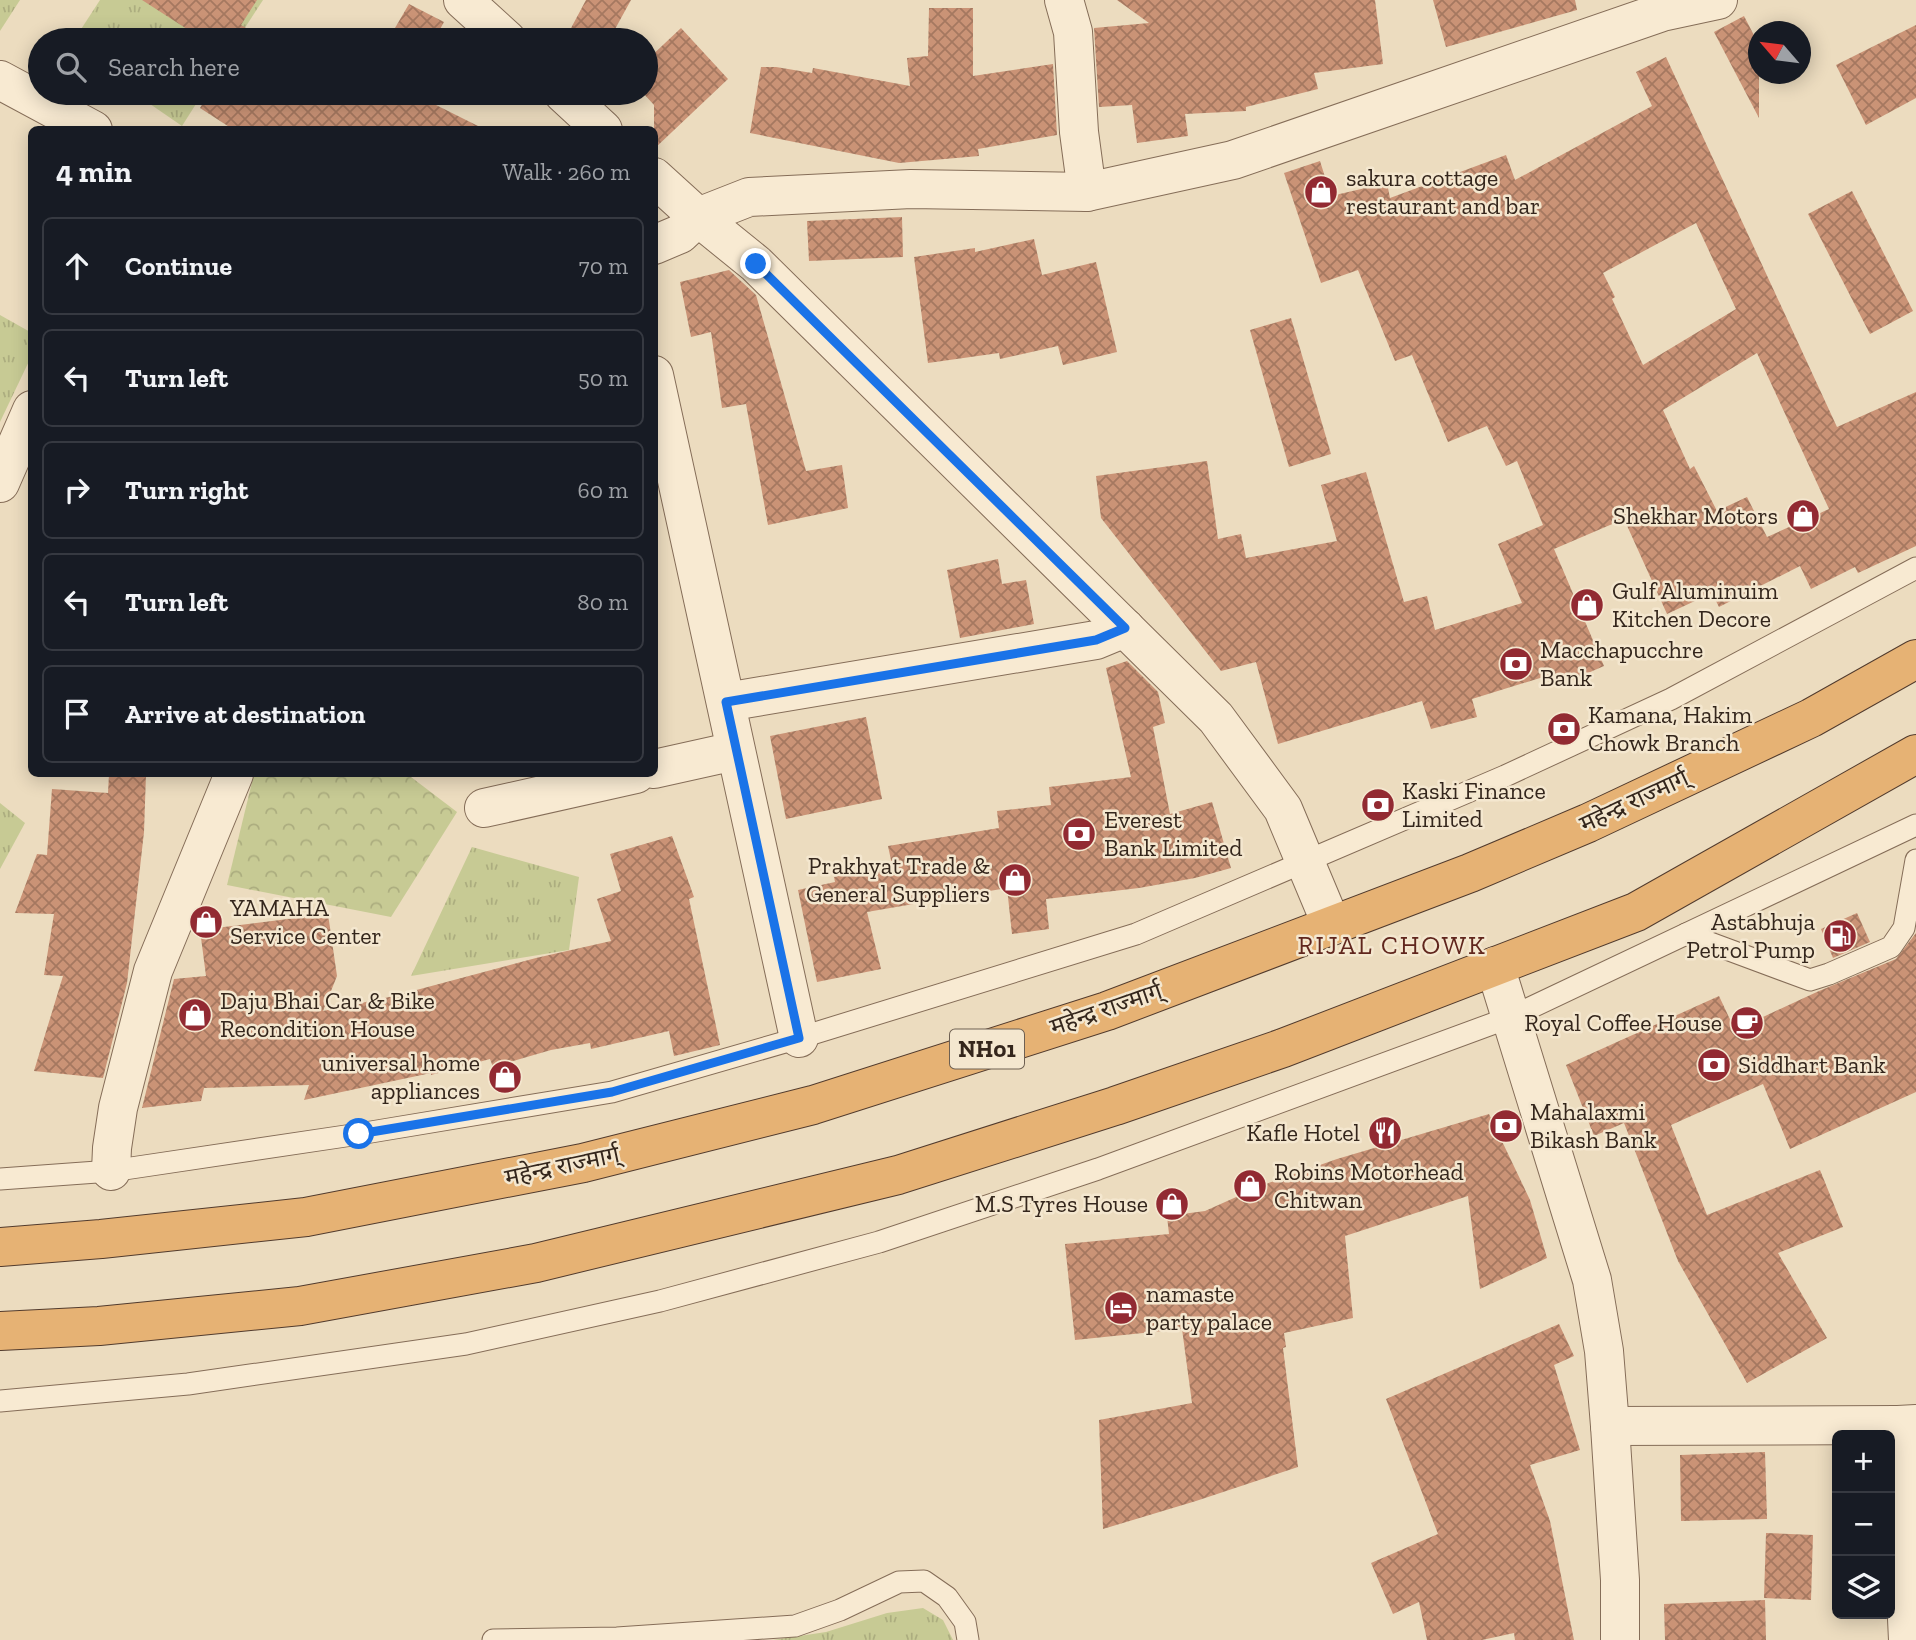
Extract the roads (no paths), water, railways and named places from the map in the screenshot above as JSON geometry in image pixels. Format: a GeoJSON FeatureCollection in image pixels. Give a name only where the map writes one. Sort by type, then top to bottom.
{"type":"FeatureCollection","features":[{"type":"Feature","properties":{"kind":"highway","name":"महेन्द्र राज्मार्ग्"},"geometry":{"type":"LineString","coordinates":[[0,1247],[306,1217],[583,1163],[826,1101],[1107,1012],[1470,873],[1588,823],[1811,719],[1916,659]]}},
{"type":"Feature","properties":{"kind":"highway"},"geometry":{"type":"LineString","coordinates":[[0,1331],[99,1326],[300,1306],[537,1264],[898,1175],[1128,1102],[1283,1048],[1636,912],[1916,754]]}},
{"type":"Feature","properties":{"kind":"street"},"geometry":{"type":"LineString","coordinates":[[463,0],[494,28]]}},
{"type":"Feature","properties":{"kind":"street"},"geometry":{"type":"LineString","coordinates":[[1064,0],[1073,32],[1079,132],[1087,192]]}},
{"type":"Feature","properties":{"kind":"street"},"geometry":{"type":"LineString","coordinates":[[658,243],[680,234],[698,217],[749,197],[911,189],[1087,192],[1233,160],[1662,12],[1718,0]]}},
{"type":"Feature","properties":{"kind":"street"},"geometry":{"type":"LineString","coordinates":[[0,80],[28,95]]}},
{"type":"Feature","properties":{"kind":"street"},"geometry":{"type":"LineString","coordinates":[[46,105],[86,126]]}},
{"type":"Feature","properties":{"kind":"street"},"geometry":{"type":"LineString","coordinates":[[577,105],[599,126]]}},
{"type":"Feature","properties":{"kind":"street"},"geometry":{"type":"LineString","coordinates":[[658,181],[756,264],[1216,718],[1283,809],[1332,926]]}},
{"type":"Feature","properties":{"kind":"street"},"geometry":{"type":"LineString","coordinates":[[658,393],[799,1038]]}},
{"type":"Feature","properties":{"kind":"street"},"geometry":{"type":"LineString","coordinates":[[0,482],[28,419]]}},
{"type":"Feature","properties":{"kind":"street"},"geometry":{"type":"LineString","coordinates":[[726,702],[1096,640],[1125,628]]}},
{"type":"Feature","properties":{"kind":"street"},"geometry":{"type":"LineString","coordinates":[[658,768],[735,751]]}},
{"type":"Feature","properties":{"kind":"street"},"geometry":{"type":"LineString","coordinates":[[111,1171],[118,1108],[153,971],[233,777]]}},
{"type":"Feature","properties":{"kind":"street"},"geometry":{"type":"LineString","coordinates":[[484,808],[623,777]]}},
{"type":"Feature","properties":{"kind":"street"},"geometry":{"type":"LineString","coordinates":[[1495,966],[1592,1280],[1604,1351],[1610,1426],[1620,1580],[1620,1640]]}},
{"type":"Feature","properties":{"kind":"street"},"geometry":{"type":"LineString","coordinates":[[1610,1426],[1907,1425],[1908,1640]]}},
{"type":"Feature","properties":{"kind":"lane"},"geometry":{"type":"LineString","coordinates":[[0,1179],[111,1171],[612,1092],[799,1038],[1136,934],[1307,863],[1671,699],[1916,568]]}},
{"type":"Feature","properties":{"kind":"lane"},"geometry":{"type":"LineString","coordinates":[[0,1401],[188,1384],[466,1344],[660,1301],[879,1242],[1085,1174],[1511,1017],[1916,825]]}},
{"type":"Feature","properties":{"kind":"lane"},"geometry":{"type":"LineString","coordinates":[[1685,934],[1810,980],[1829,974],[1891,947],[1904,928],[1916,860]]}},
{"type":"Feature","properties":{"kind":"lane"},"geometry":{"type":"LineString","coordinates":[[494,1640],[617,1638],[795,1626],[840,1610],[899,1582],[924,1581],[947,1597],[965,1622],[968,1640]]}},
{"type":"Feature","properties":{"kind":"place","name":"sakura cottage restaurant and bar"},"geometry":{"type":"Point","coordinates":[1321,192]}},
{"type":"Feature","properties":{"kind":"place","name":"Shekhar Motors"},"geometry":{"type":"Point","coordinates":[1803,516]}},
{"type":"Feature","properties":{"kind":"place","name":"Gulf Aluminuim Kitchen Decore"},"geometry":{"type":"Point","coordinates":[1587,605]}},
{"type":"Feature","properties":{"kind":"place","name":"Macchapucchre Bank"},"geometry":{"type":"Point","coordinates":[1516,664]}},
{"type":"Feature","properties":{"kind":"place","name":"Kamana, Hakim Chowk Branch"},"geometry":{"type":"Point","coordinates":[1564,729]}},
{"type":"Feature","properties":{"kind":"place","name":"Kaski Finance Limited"},"geometry":{"type":"Point","coordinates":[1378,805]}},
{"type":"Feature","properties":{"kind":"place","name":"Everest Bank Limited"},"geometry":{"type":"Point","coordinates":[1079,834]}},
{"type":"Feature","properties":{"kind":"place","name":"Prakhyat Trade & General Suppliers"},"geometry":{"type":"Point","coordinates":[1015,880]}},
{"type":"Feature","properties":{"kind":"place","name":"YAMAHA Service Center"},"geometry":{"type":"Point","coordinates":[206,922]}},
{"type":"Feature","properties":{"kind":"place","name":"Astabhuja Petrol Pump"},"geometry":{"type":"Point","coordinates":[1840,936]}},
{"type":"Feature","properties":{"kind":"place","name":"Daju Bhai Car & Bike Recondition House"},"geometry":{"type":"Point","coordinates":[195,1015]}},
{"type":"Feature","properties":{"kind":"place","name":"Royal Coffee House"},"geometry":{"type":"Point","coordinates":[1747,1023]}},
{"type":"Feature","properties":{"kind":"place","name":"Siddhart Bank"},"geometry":{"type":"Point","coordinates":[1714,1065]}},
{"type":"Feature","properties":{"kind":"place","name":"universal home appliances"},"geometry":{"type":"Point","coordinates":[505,1077]}},
{"type":"Feature","properties":{"kind":"place","name":"Mahalaxmi Bikash Bank"},"geometry":{"type":"Point","coordinates":[1506,1126]}},
{"type":"Feature","properties":{"kind":"place","name":"Kafle Hotel"},"geometry":{"type":"Point","coordinates":[1385,1133]}},
{"type":"Feature","properties":{"kind":"place","name":"Robins Motorhead Chitwan"},"geometry":{"type":"Point","coordinates":[1250,1186]}},
{"type":"Feature","properties":{"kind":"place","name":"M.S Tyres House"},"geometry":{"type":"Point","coordinates":[1172,1204]}},
{"type":"Feature","properties":{"kind":"place","name":"namaste party palace"},"geometry":{"type":"Point","coordinates":[1121,1308]}},
{"type":"Feature","properties":{"kind":"district","name":"RIJAL CHOWK"},"geometry":{"type":"Point","coordinates":[1392,945]}}]}
